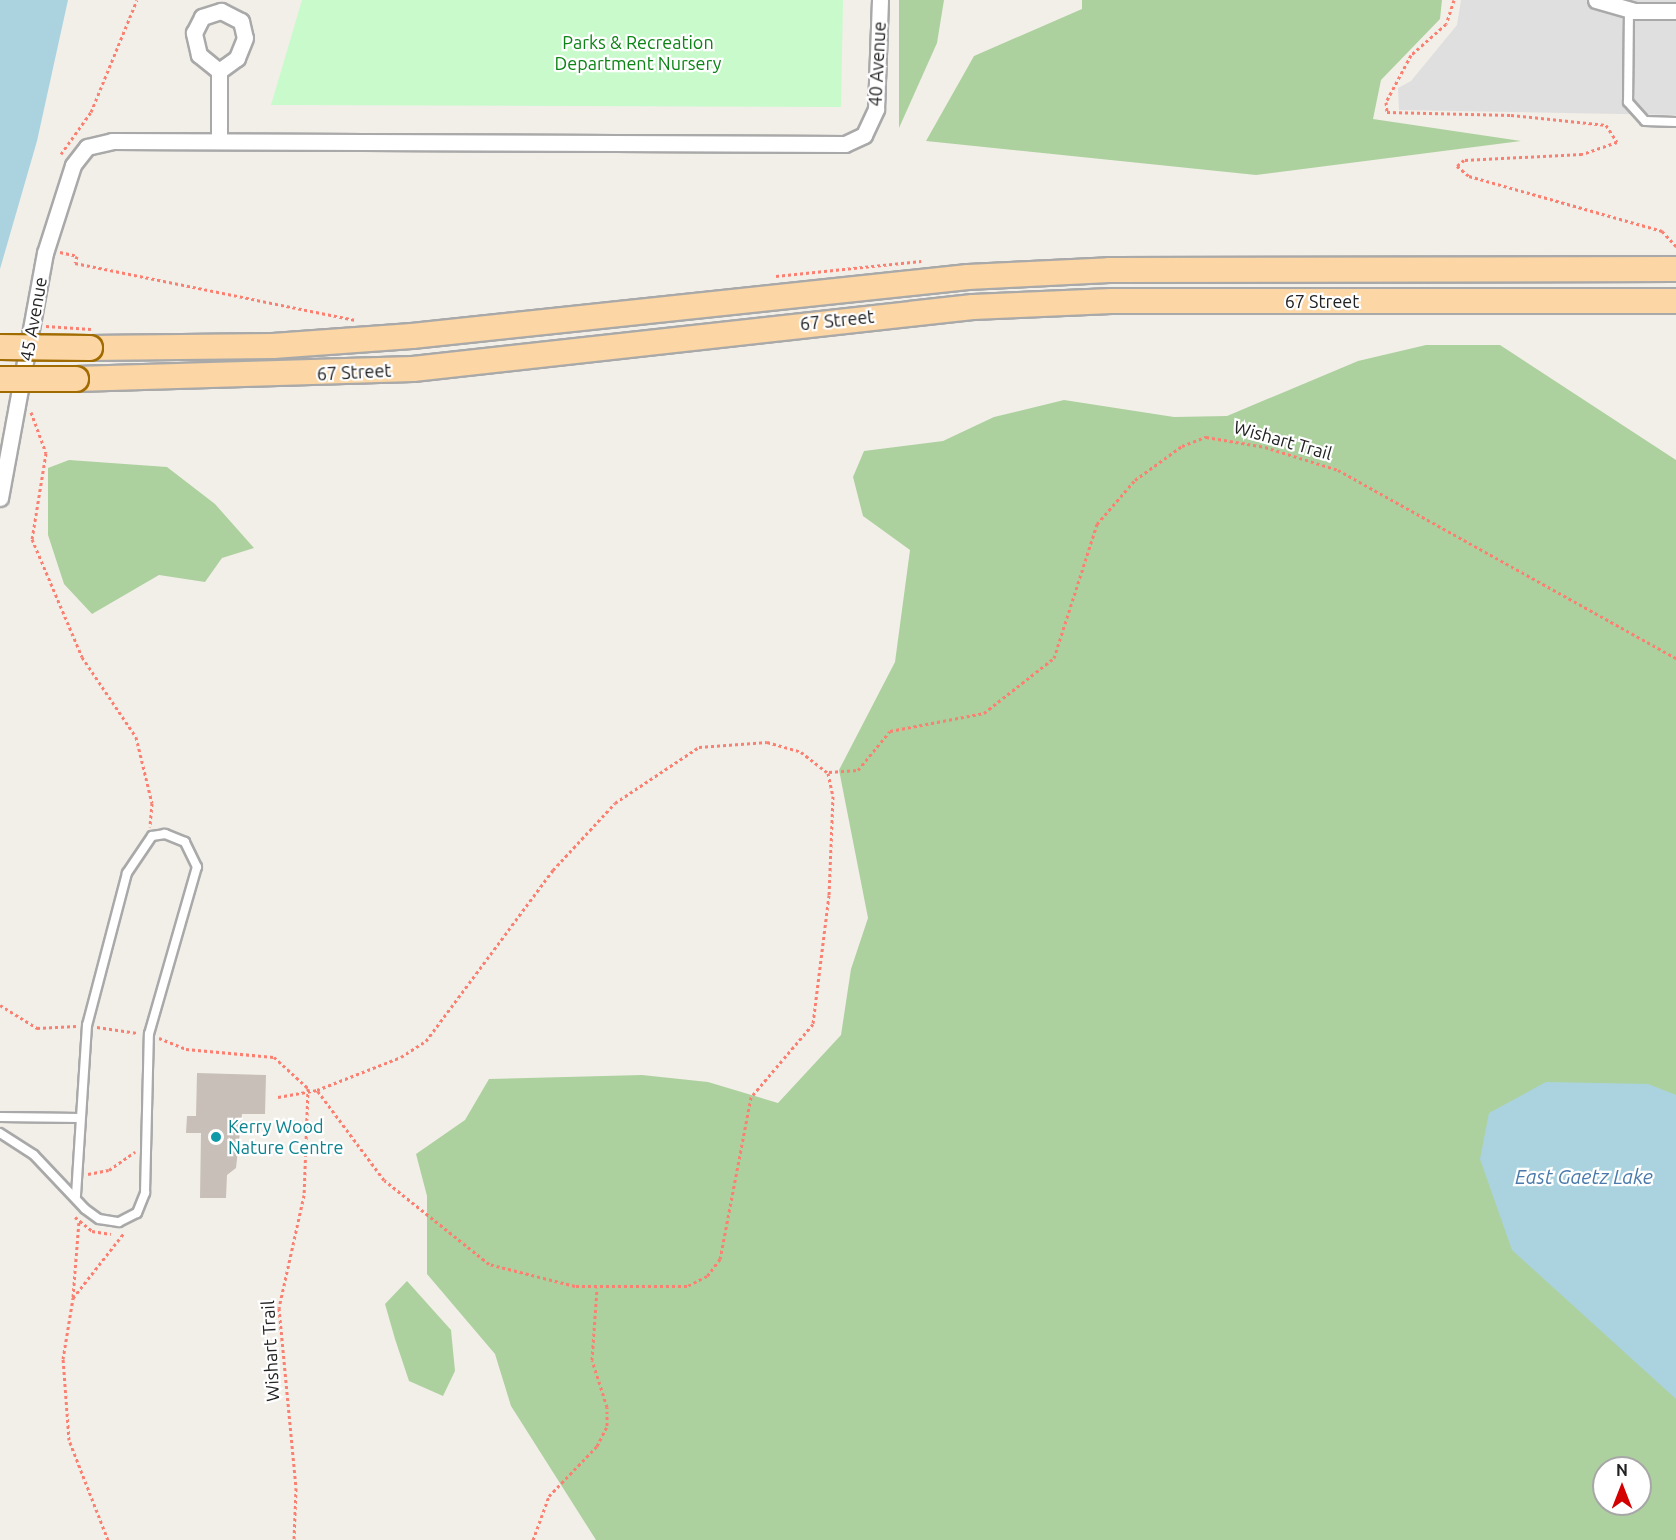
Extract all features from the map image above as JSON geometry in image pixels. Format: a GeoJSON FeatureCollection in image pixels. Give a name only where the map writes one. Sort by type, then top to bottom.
{"type":"FeatureCollection","features":[{"type":"Feature","properties":{"kind":"main road","name":"67 Street"},"geometry":{"type":"LineString","coordinates":[[0,348],[90,340],[273,346],[412,336],[1003,275],[1676,269]]}},
{"type":"Feature","properties":{"kind":"main road","name":"67 Street"},"geometry":{"type":"LineString","coordinates":[[0,379],[76,379],[413,369],[974,307],[1111,301],[1676,301]]}},
{"type":"Feature","properties":{"kind":"street","name":"40 Avenue"},"geometry":{"type":"LineString","coordinates":[[219,140],[829,146],[854,140],[870,127],[878,98],[880,0]]}},
{"type":"Feature","properties":{"kind":"street"},"geometry":{"type":"LineString","coordinates":[[1596,0],[1629,10],[1676,11]]}},
{"type":"Feature","properties":{"kind":"street"},"geometry":{"type":"LineString","coordinates":[[221,5],[241,21],[245,38],[237,58],[219,71],[199,55],[194,33],[202,17],[221,5]]}},
{"type":"Feature","properties":{"kind":"street"},"geometry":{"type":"LineString","coordinates":[[219,71],[219,140]]}},
{"type":"Feature","properties":{"kind":"street","name":"45 Avenue"},"geometry":{"type":"LineString","coordinates":[[0,498],[45,253],[73,165],[87,147],[112,141],[219,140]]}},
{"type":"Feature","properties":{"kind":"lane"},"geometry":{"type":"LineString","coordinates":[[1629,10],[1628,102],[1646,121],[1676,122]]}},
{"type":"Feature","properties":{"kind":"lane"},"geometry":{"type":"LineString","coordinates":[[0,1134],[34,1155],[76,1197],[103,1221],[134,1217],[145,1193],[149,1034],[197,867],[190,847],[175,837],[156,834],[144,842],[127,873],[87,1025],[76,1197]]}},
{"type":"Feature","properties":{"kind":"lane"},"geometry":{"type":"LineString","coordinates":[[0,1117],[80,1118]]}},
{"type":"Feature","properties":{"kind":"path"},"geometry":{"type":"LineString","coordinates":[[58,162],[91,112],[137,0]]}},
{"type":"Feature","properties":{"kind":"path"},"geometry":{"type":"LineString","coordinates":[[1454,0],[1446,24],[1411,55],[1386,102],[1387,112],[1511,115],[1606,125],[1617,142],[1582,154],[1464,160],[1457,166],[1469,176],[1662,231],[1676,246]]}},
{"type":"Feature","properties":{"kind":"path"},"geometry":{"type":"LineString","coordinates":[[60,252],[77,256],[75,263],[361,322]]}},
{"type":"Feature","properties":{"kind":"path"},"geometry":{"type":"LineString","coordinates":[[44,326],[91,326],[90,340]]}},
{"type":"Feature","properties":{"kind":"path"},"geometry":{"type":"LineString","coordinates":[[28,403],[46,453],[32,539],[82,657],[136,737],[152,803],[144,842]]}},
{"type":"Feature","properties":{"kind":"path","name":"Wishart Trail"},"geometry":{"type":"LineString","coordinates":[[827,772],[858,770],[890,731],[984,713],[1054,658],[1097,524],[1134,480],[1182,446],[1206,437],[1265,447],[1338,470],[1676,658]]}},
{"type":"Feature","properties":{"kind":"path"},"geometry":{"type":"LineString","coordinates":[[278,1097],[317,1090],[402,1057],[426,1041],[541,885],[602,814],[689,752],[718,743],[779,744],[827,772],[833,796],[829,895],[815,1017],[802,1040],[759,1084],[747,1109],[744,1144],[734,1171],[724,1249],[707,1276],[687,1286],[597,1288],[512,1274],[479,1258],[379,1174],[317,1090]]}},
{"type":"Feature","properties":{"kind":"path"},"geometry":{"type":"LineString","coordinates":[[0,1005],[37,1028],[87,1025],[149,1034],[186,1049],[274,1057],[309,1092]]}},
{"type":"Feature","properties":{"kind":"path","name":"Wishart Trail"},"geometry":{"type":"LineString","coordinates":[[294,1540],[296,1488],[279,1308],[304,1195],[309,1092]]}},
{"type":"Feature","properties":{"kind":"path"},"geometry":{"type":"LineString","coordinates":[[77,1174],[104,1172],[146,1148]]}},
{"type":"Feature","properties":{"kind":"path"},"geometry":{"type":"LineString","coordinates":[[73,1298],[134,1217]]}},
{"type":"Feature","properties":{"kind":"path"},"geometry":{"type":"LineString","coordinates":[[79,1221],[73,1298],[65,1336],[64,1408],[75,1461],[108,1540]]}},
{"type":"Feature","properties":{"kind":"path"},"geometry":{"type":"LineString","coordinates":[[533,1540],[549,1496],[603,1438],[608,1421],[592,1360],[597,1288]]}},
{"type":"Feature","properties":{"kind":"shaded area"},"geometry":{"type":"Polygon","coordinates":[[[1461,0],[1676,0],[1676,115],[1399,110],[1398,88],[1411,81],[1457,25],[1461,0]]]}},
{"type":"Feature","properties":{"kind":"green space","name":"Parks & Recreation Department Nursery"},"geometry":{"type":"Polygon","coordinates":[[[302,0],[843,0],[841,107],[271,105],[302,0]]]}},
{"type":"Feature","properties":{"kind":"green space"},"geometry":{"type":"Polygon","coordinates":[[[899,0],[944,0],[937,43],[899,128],[899,0]]]}},
{"type":"Feature","properties":{"kind":"green space"},"geometry":{"type":"Polygon","coordinates":[[[1082,0],[1442,0],[1440,19],[1381,80],[1373,119],[1521,141],[1256,175],[926,141],[974,56],[1082,9],[1082,0]]]}},
{"type":"Feature","properties":{"kind":"green space"},"geometry":{"type":"Polygon","coordinates":[[[1426,345],[1500,345],[1676,460],[1676,1540],[596,1540],[511,1406],[495,1354],[427,1274],[427,1196],[416,1154],[465,1120],[489,1079],[642,1075],[708,1082],[778,1103],[841,1035],[851,969],[868,918],[839,770],[895,662],[910,550],[863,516],[853,477],[864,451],[943,441],[994,417],[1064,400],[1174,417],[1227,416],[1358,361],[1426,345]]]}},
{"type":"Feature","properties":{"kind":"green space"},"geometry":{"type":"Polygon","coordinates":[[[69,460],[167,467],[215,504],[254,548],[222,558],[205,582],[159,575],[92,614],[64,584],[48,535],[48,468],[69,460]]]}},
{"type":"Feature","properties":{"kind":"green space"},"geometry":{"type":"Polygon","coordinates":[[[407,1281],[451,1330],[455,1371],[443,1396],[409,1381],[395,1339],[385,1304],[407,1281]]]}},
{"type":"Feature","properties":{"kind":"water"},"geometry":{"type":"Polygon","coordinates":[[[0,0],[68,0],[37,141],[0,269],[0,0]]]}},
{"type":"Feature","properties":{"kind":"water","name":"East Gaetz Lake"},"geometry":{"type":"Polygon","coordinates":[[[1546,1082],[1648,1084],[1676,1095],[1676,1399],[1512,1250],[1480,1159],[1489,1113],[1546,1082]]]}},
{"type":"Feature","properties":{"kind":"building","name":"Kerry Wood Nature Centre"},"geometry":{"type":"Polygon","coordinates":[[[197,1073],[266,1075],[265,1114],[242,1114],[236,1168],[227,1175],[226,1198],[200,1198],[201,1133],[186,1133],[187,1116],[196,1116],[197,1073]]]}},
{"type":"Feature","properties":{"kind":"place","name":"Kerry Wood Nature Centre"},"geometry":{"type":"Point","coordinates":[216,1137]}}]}
